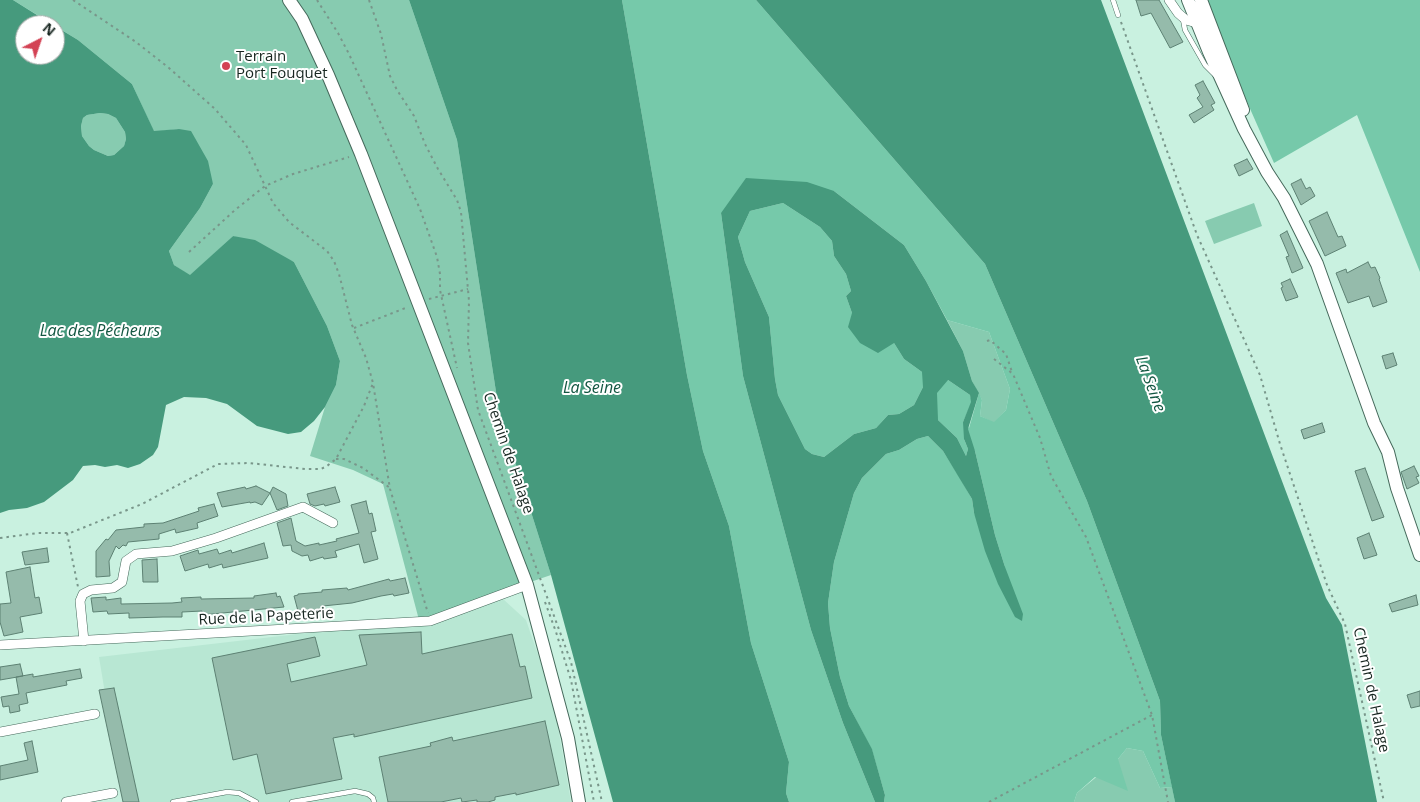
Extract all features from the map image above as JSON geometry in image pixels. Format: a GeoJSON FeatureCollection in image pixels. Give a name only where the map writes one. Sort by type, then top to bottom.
{"type":"FeatureCollection","features":[{"type":"Feature","properties":{"kind":"main road"},"geometry":{"type":"LineString","coordinates":[[289,0],[302,19],[361,154],[533,586],[568,738],[578,802]]}},
{"type":"Feature","properties":{"kind":"main road"},"geometry":{"type":"LineString","coordinates":[[1193,6],[1219,77],[1261,162],[1284,198]]}},
{"type":"Feature","properties":{"kind":"main road"},"geometry":{"type":"LineString","coordinates":[[1193,6],[1317,264],[1374,423],[1377,443],[1385,467],[1397,488],[1420,555]]}},
{"type":"Feature","properties":{"kind":"street"},"geometry":{"type":"LineString","coordinates":[[1168,0],[1175,9],[1182,18],[1190,22],[1193,6],[1176,4],[1175,9]]}},
{"type":"Feature","properties":{"kind":"street"},"geometry":{"type":"LineString","coordinates":[[84,641],[80,601],[83,594],[91,590],[113,588],[122,582],[126,561],[136,554],[172,551],[216,538],[303,507],[333,523]]}},
{"type":"Feature","properties":{"kind":"street","name":"Rue de la Papeterie"},"geometry":{"type":"LineString","coordinates":[[0,645],[430,621],[533,586]]}},
{"type":"Feature","properties":{"kind":"street"},"geometry":{"type":"LineString","coordinates":[[0,732],[95,714]]}},
{"type":"Feature","properties":{"kind":"street"},"geometry":{"type":"LineString","coordinates":[[66,802],[113,793]]}},
{"type":"Feature","properties":{"kind":"lane"},"geometry":{"type":"LineString","coordinates":[[1113,0],[1118,14]]}},
{"type":"Feature","properties":{"kind":"lane"},"geometry":{"type":"LineString","coordinates":[[1182,18],[1185,30],[1205,65],[1214,75],[1219,77]]}},
{"type":"Feature","properties":{"kind":"lane"},"geometry":{"type":"LineString","coordinates":[[292,802],[355,791],[368,794],[373,798],[374,802]]}},
{"type":"Feature","properties":{"kind":"lane"},"geometry":{"type":"LineString","coordinates":[[173,802],[227,792],[239,793],[256,802]]}},
{"type":"Feature","properties":{"kind":"path"},"geometry":{"type":"LineString","coordinates":[[74,0],[136,42],[169,68],[215,109],[246,145],[273,203],[289,222],[326,251],[334,261],[352,325],[366,358],[373,382],[390,488],[430,621]]}},
{"type":"Feature","properties":{"kind":"path"},"geometry":{"type":"LineString","coordinates":[[317,0],[350,54],[420,209],[437,257],[441,296],[458,370]]}},
{"type":"Feature","properties":{"kind":"path","name":"Chemin de Halage"},"geometry":{"type":"LineString","coordinates":[[369,0],[380,34],[390,76],[414,116],[425,144],[457,200],[461,212],[469,301],[468,343],[478,410],[571,662],[602,802]]}},
{"type":"Feature","properties":{"kind":"path","name":"Chemin de Halage"},"geometry":{"type":"LineString","coordinates":[[1118,14],[1197,235],[1260,375],[1280,444],[1328,586],[1345,624],[1384,802]]}},
{"type":"Feature","properties":{"kind":"path"},"geometry":{"type":"LineString","coordinates":[[189,252],[235,210],[265,186],[293,174],[361,154]]}},
{"type":"Feature","properties":{"kind":"path"},"geometry":{"type":"LineString","coordinates":[[987,341],[990,340],[1006,354],[1040,438],[1051,476],[1086,537],[1152,715],[1168,802]]}},
{"type":"Feature","properties":{"kind":"path"},"geometry":{"type":"LineString","coordinates":[[994,359],[1013,374]]}},
{"type":"Feature","properties":{"kind":"path"},"geometry":{"type":"LineString","coordinates":[[0,538],[38,533],[67,533],[142,504],[218,464],[249,463],[321,469],[336,459],[364,406],[373,382]]}},
{"type":"Feature","properties":{"kind":"path"},"geometry":{"type":"LineString","coordinates":[[336,459],[344,460],[363,468],[390,488]]}},
{"type":"Feature","properties":{"kind":"path"},"geometry":{"type":"LineString","coordinates":[[507,500],[526,550]]}},
{"type":"Feature","properties":{"kind":"path"},"geometry":{"type":"LineString","coordinates":[[67,533],[81,598]]}},
{"type":"Feature","properties":{"kind":"path"},"geometry":{"type":"LineString","coordinates":[[533,586],[556,632],[571,680],[594,802]]}},
{"type":"Feature","properties":{"kind":"path"},"geometry":{"type":"LineString","coordinates":[[989,802],[1152,715]]}},
{"type":"Feature","properties":{"kind":"shaded area"},"geometry":{"type":"Polygon","coordinates":[[[13,0],[409,0],[457,140],[499,411],[551,575],[419,620],[383,484],[353,470],[310,456],[325,407],[336,385],[340,361],[327,326],[294,262],[233,236],[190,276],[174,265],[169,251],[200,208],[213,184],[179,129],[154,132],[132,84],[78,40],[65,32],[65,15],[37,15],[13,0]]]}},
{"type":"Feature","properties":{"kind":"shaded area"},"geometry":{"type":"Polygon","coordinates":[[[622,0],[756,0],[985,264],[1087,501],[1160,701],[1161,735],[1172,787],[1160,788],[1143,751],[1127,748],[1118,759],[1128,791],[1095,777],[1077,793],[1074,802],[884,802],[885,795],[872,750],[849,706],[840,677],[830,628],[828,603],[834,562],[854,493],[862,478],[886,454],[899,450],[917,439],[928,436],[943,451],[960,478],[972,499],[974,513],[1005,567],[995,535],[975,451],[964,439],[968,449],[966,456],[957,438],[938,420],[923,387],[914,405],[899,414],[888,415],[876,428],[854,434],[824,457],[812,454],[805,449],[778,395],[769,317],[745,262],[738,237],[750,211],[783,203],[820,227],[832,241],[834,256],[846,274],[851,291],[846,296],[852,313],[894,343],[904,359],[922,372],[948,380],[970,395],[972,402],[963,422],[969,428],[979,393],[982,400],[980,416],[994,422],[1006,410],[1010,389],[989,332],[947,320],[904,245],[834,191],[721,213],[743,376],[811,630],[843,723],[875,802],[789,802],[786,793],[789,762],[751,643],[729,526],[703,451],[687,375],[622,0]]]}},
{"type":"Feature","properties":{"kind":"shaded area"},"geometry":{"type":"Polygon","coordinates":[[[1202,0],[1420,0],[1420,272],[1357,115],[1274,163],[1202,0]]]}},
{"type":"Feature","properties":{"kind":"shaded area"},"geometry":{"type":"Polygon","coordinates":[[[100,113],[116,118],[125,132],[124,146],[114,155],[108,156],[94,150],[82,136],[81,126],[83,118],[87,115],[100,113]]]}},
{"type":"Feature","properties":{"kind":"shaded area"},"geometry":{"type":"Polygon","coordinates":[[[1254,203],[1262,226],[1214,244],[1205,221],[1254,203]]]}},
{"type":"Feature","properties":{"kind":"shaded area"},"geometry":{"type":"Polygon","coordinates":[[[947,320],[989,332],[1010,389],[1006,410],[994,423],[980,416],[982,400],[972,381],[963,351],[947,320]]]}},
{"type":"Feature","properties":{"kind":"shaded area"},"geometry":{"type":"Polygon","coordinates":[[[503,599],[526,620],[553,698],[571,802],[123,802],[99,657],[419,620],[503,599]]]}},
{"type":"Feature","properties":{"kind":"shaded area"},"geometry":{"type":"Polygon","coordinates":[[[1127,748],[1143,751],[1160,788],[1172,787],[1175,802],[1074,802],[1077,793],[1118,759],[1127,748]]]}},
{"type":"Feature","properties":{"kind":"water","name":"Lac des Pécheurs"},"geometry":{"type":"Polygon","coordinates":[[[0,0],[13,0],[37,15],[15,15],[15,65],[65,65],[65,32],[78,40],[132,84],[154,131],[179,129],[191,131],[208,161],[213,184],[200,208],[169,251],[174,265],[190,275],[233,236],[255,240],[294,262],[327,326],[340,361],[336,385],[325,407],[314,421],[301,432],[288,434],[257,426],[227,404],[206,398],[184,397],[166,405],[158,447],[153,455],[140,464],[128,468],[117,465],[105,467],[95,465],[83,466],[73,480],[44,502],[27,508],[0,513],[0,0]],[[100,113],[87,115],[83,118],[81,126],[82,136],[89,146],[108,156],[114,155],[124,146],[125,132],[116,118],[100,113]]]}},
{"type":"Feature","properties":{"kind":"water","name":"La Seine"},"geometry":{"type":"Polygon","coordinates":[[[409,0],[622,0],[687,375],[703,451],[729,526],[751,643],[789,762],[786,793],[789,802],[613,802],[551,575],[499,411],[457,140],[409,0]]]}},
{"type":"Feature","properties":{"kind":"water"},"geometry":{"type":"Polygon","coordinates":[[[756,0],[1101,0],[1326,598],[1342,625],[1377,802],[1175,802],[1161,735],[1160,701],[1087,501],[985,264],[756,0]]]}},
{"type":"Feature","properties":{"kind":"water"},"geometry":{"type":"Polygon","coordinates":[[[746,178],[807,182],[834,191],[904,245],[926,281],[963,351],[972,381],[979,393],[968,429],[995,535],[1023,614],[1022,621],[1015,617],[998,584],[985,551],[972,499],[943,451],[928,436],[917,439],[899,450],[886,454],[862,478],[854,493],[834,562],[828,603],[830,628],[840,677],[849,706],[872,749],[885,795],[884,802],[875,802],[843,723],[811,630],[743,376],[721,213],[746,178]],[[783,203],[750,211],[738,237],[745,262],[769,317],[778,395],[805,449],[812,454],[824,457],[854,434],[876,428],[888,415],[899,414],[914,405],[923,387],[922,372],[904,359],[894,343],[878,353],[860,343],[848,327],[852,313],[846,296],[851,291],[846,274],[834,256],[832,241],[820,227],[783,203]],[[948,380],[937,393],[938,420],[957,438],[966,456],[968,449],[964,439],[963,422],[971,402],[970,395],[948,380]]]}},
{"type":"Feature","properties":{"kind":"building"},"geometry":{"type":"Polygon","coordinates":[[[1136,0],[1159,0],[1183,42],[1170,48],[1151,13],[1141,16],[1136,0]]]}},
{"type":"Feature","properties":{"kind":"building"},"geometry":{"type":"Polygon","coordinates":[[[1203,81],[1215,103],[1211,105],[1214,110],[1194,123],[1189,115],[1203,107],[1197,98],[1200,95],[1195,85],[1203,81]]]}},
{"type":"Feature","properties":{"kind":"building"},"geometry":{"type":"Polygon","coordinates":[[[1247,159],[1253,169],[1239,176],[1234,165],[1247,159]]]}},
{"type":"Feature","properties":{"kind":"building"},"geometry":{"type":"Polygon","coordinates":[[[1301,179],[1306,189],[1310,187],[1315,196],[1301,205],[1291,184],[1301,179]]]}},
{"type":"Feature","properties":{"kind":"building"},"geometry":{"type":"Polygon","coordinates":[[[1327,212],[1338,237],[1342,236],[1346,246],[1325,256],[1309,221],[1327,212]]]}},
{"type":"Feature","properties":{"kind":"building"},"geometry":{"type":"Polygon","coordinates":[[[1287,231],[1303,268],[1292,273],[1286,257],[1289,256],[1280,235],[1287,231]]]}},
{"type":"Feature","properties":{"kind":"building"},"geometry":{"type":"Polygon","coordinates":[[[1368,262],[1371,268],[1375,267],[1387,302],[1373,307],[1369,296],[1348,303],[1336,273],[1346,269],[1347,273],[1368,262]]]}},
{"type":"Feature","properties":{"kind":"building"},"geometry":{"type":"Polygon","coordinates":[[[1290,279],[1298,297],[1286,301],[1281,283],[1290,279]]]}},
{"type":"Feature","properties":{"kind":"building"},"geometry":{"type":"Polygon","coordinates":[[[1393,353],[1397,365],[1386,369],[1382,356],[1393,353]]]}},
{"type":"Feature","properties":{"kind":"building"},"geometry":{"type":"Polygon","coordinates":[[[1322,423],[1325,432],[1304,439],[1301,430],[1322,423]]]}},
{"type":"Feature","properties":{"kind":"building"},"geometry":{"type":"Polygon","coordinates":[[[1414,466],[1419,476],[1416,477],[1419,483],[1407,489],[1401,472],[1414,466]]]}},
{"type":"Feature","properties":{"kind":"building"},"geometry":{"type":"Polygon","coordinates":[[[1365,468],[1384,517],[1372,521],[1355,471],[1365,468]]]}},
{"type":"Feature","properties":{"kind":"building"},"geometry":{"type":"Polygon","coordinates":[[[256,486],[270,493],[262,505],[250,502],[222,507],[217,493],[256,486]]]}},
{"type":"Feature","properties":{"kind":"building"},"geometry":{"type":"Polygon","coordinates":[[[273,487],[286,494],[288,506],[277,510],[270,493],[273,487]]]}},
{"type":"Feature","properties":{"kind":"building"},"geometry":{"type":"Polygon","coordinates":[[[335,487],[340,502],[325,506],[324,504],[315,506],[310,504],[307,494],[335,487]]]}},
{"type":"Feature","properties":{"kind":"building"},"geometry":{"type":"Polygon","coordinates":[[[366,501],[369,514],[372,513],[376,531],[371,532],[378,559],[364,563],[359,544],[335,551],[337,557],[324,559],[323,557],[310,561],[308,555],[302,556],[292,551],[291,545],[283,546],[277,523],[291,518],[296,541],[305,546],[337,541],[336,539],[359,533],[351,505],[366,501]]]}},
{"type":"Feature","properties":{"kind":"building"},"geometry":{"type":"Polygon","coordinates":[[[214,504],[218,516],[197,523],[198,528],[176,533],[175,529],[159,534],[159,539],[128,542],[126,546],[123,545],[119,549],[116,546],[109,561],[110,576],[96,577],[96,551],[116,530],[144,527],[144,524],[163,523],[199,511],[198,508],[214,504]]]}},
{"type":"Feature","properties":{"kind":"building"},"geometry":{"type":"Polygon","coordinates":[[[1369,533],[1377,555],[1364,559],[1357,538],[1369,533]]]}},
{"type":"Feature","properties":{"kind":"building"},"geometry":{"type":"Polygon","coordinates":[[[264,543],[268,558],[223,568],[222,564],[209,568],[208,564],[185,571],[180,556],[198,550],[199,554],[217,549],[219,554],[231,550],[232,553],[264,543]]]}},
{"type":"Feature","properties":{"kind":"building"},"geometry":{"type":"Polygon","coordinates":[[[47,548],[49,562],[25,565],[22,552],[47,548]]]}},
{"type":"Feature","properties":{"kind":"building"},"geometry":{"type":"Polygon","coordinates":[[[157,559],[158,582],[143,582],[142,560],[157,559]]]}},
{"type":"Feature","properties":{"kind":"building"},"geometry":{"type":"Polygon","coordinates":[[[30,567],[35,598],[39,597],[42,613],[20,617],[23,632],[4,636],[0,622],[0,604],[11,603],[6,572],[30,567]]]}},
{"type":"Feature","properties":{"kind":"building"},"geometry":{"type":"Polygon","coordinates":[[[405,578],[409,593],[323,606],[323,609],[298,611],[294,596],[322,592],[322,590],[347,588],[348,590],[389,579],[390,581],[405,578]]]}},
{"type":"Feature","properties":{"kind":"building"},"geometry":{"type":"Polygon","coordinates":[[[276,593],[277,597],[280,596],[284,607],[202,615],[202,611],[182,612],[182,617],[129,618],[129,613],[108,614],[107,611],[93,612],[91,598],[106,597],[106,600],[121,598],[121,604],[172,603],[182,602],[181,598],[254,598],[254,596],[276,593]]]}},
{"type":"Feature","properties":{"kind":"building"},"geometry":{"type":"Polygon","coordinates":[[[1416,595],[1418,605],[1392,612],[1389,604],[1416,595]]]}},
{"type":"Feature","properties":{"kind":"building"},"geometry":{"type":"Polygon","coordinates":[[[421,632],[422,654],[512,634],[520,667],[525,666],[532,698],[354,737],[354,734],[333,738],[342,779],[266,794],[257,754],[233,760],[212,658],[315,637],[320,656],[287,664],[291,682],[367,665],[359,635],[421,632]]]}},
{"type":"Feature","properties":{"kind":"building"},"geometry":{"type":"Polygon","coordinates":[[[20,664],[23,676],[0,680],[0,667],[20,664]]]}},
{"type":"Feature","properties":{"kind":"building"},"geometry":{"type":"Polygon","coordinates":[[[80,669],[82,678],[66,681],[67,685],[26,693],[28,703],[19,705],[20,711],[10,713],[9,706],[3,707],[1,697],[19,694],[16,677],[33,674],[33,677],[80,669]]]}},
{"type":"Feature","properties":{"kind":"building"},"geometry":{"type":"Polygon","coordinates":[[[114,688],[139,802],[123,802],[99,690],[114,688]]]}},
{"type":"Feature","properties":{"kind":"building"},"geometry":{"type":"Polygon","coordinates":[[[1420,691],[1420,706],[1411,708],[1407,695],[1420,691]]]}},
{"type":"Feature","properties":{"kind":"building"},"geometry":{"type":"Polygon","coordinates":[[[545,721],[559,785],[516,795],[516,793],[495,797],[495,800],[488,802],[477,802],[477,800],[462,802],[461,798],[441,802],[388,802],[379,757],[431,746],[430,743],[452,737],[453,741],[545,721]]]}},
{"type":"Feature","properties":{"kind":"building"},"geometry":{"type":"Polygon","coordinates":[[[32,741],[38,772],[0,780],[0,766],[28,760],[24,743],[32,741]]]}},
{"type":"Feature","properties":{"kind":"place","name":"Terrain Port Fouquet"},"geometry":{"type":"Point","coordinates":[226,66]}}]}
